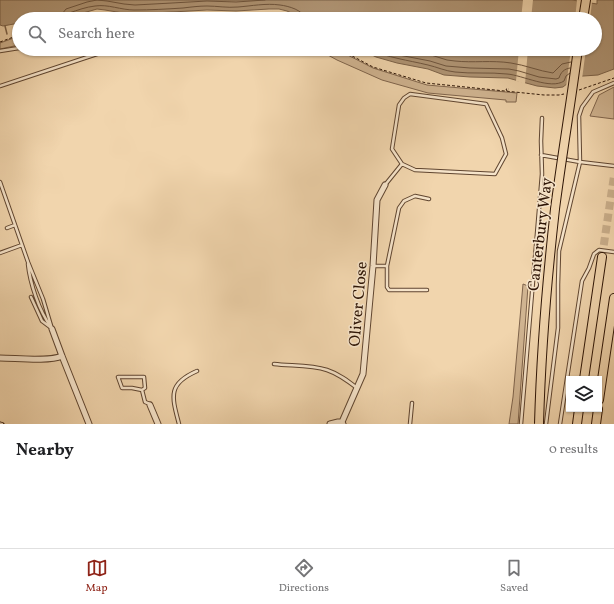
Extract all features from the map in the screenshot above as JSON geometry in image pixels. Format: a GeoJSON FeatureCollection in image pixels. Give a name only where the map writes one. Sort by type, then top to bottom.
{"type":"FeatureCollection","features":[{"type":"Feature","properties":{"kind":"highway"},"geometry":{"type":"LineString","coordinates":[[584,12],[586,0]]}},
{"type":"Feature","properties":{"kind":"highway","name":"Canterbury Way"},"geometry":{"type":"LineString","coordinates":[[539,424],[544,312],[556,208],[577,56]]}},
{"type":"Feature","properties":{"kind":"highway"},"geometry":{"type":"LineString","coordinates":[[584,376],[602,257]]}},
{"type":"Feature","properties":{"kind":"highway"},"geometry":{"type":"LineString","coordinates":[[602,380],[614,298]]}},
{"type":"Feature","properties":{"kind":"highway"},"geometry":{"type":"LineString","coordinates":[[576,423],[578,412]]}},
{"type":"Feature","properties":{"kind":"highway"},"geometry":{"type":"LineString","coordinates":[[596,424],[598,412]]}},
{"type":"Feature","properties":{"kind":"street","name":"Oliver Close"},"geometry":{"type":"LineString","coordinates":[[330,424],[338,422],[342,423],[363,374],[373,266],[377,200],[385,185]]}},
{"type":"Feature","properties":{"kind":"street"},"geometry":{"type":"LineString","coordinates":[[52,329],[89,424]]}},
{"type":"Feature","properties":{"kind":"street"},"geometry":{"type":"LineString","coordinates":[[0,358],[48,359],[62,356]]}},
{"type":"Feature","properties":{"kind":"street"},"geometry":{"type":"LineString","coordinates":[[150,405],[158,424]]}},
{"type":"Feature","properties":{"kind":"lane"},"geometry":{"type":"LineString","coordinates":[[0,51],[12,49]]}},
{"type":"Feature","properties":{"kind":"lane"},"geometry":{"type":"LineString","coordinates":[[0,86],[91,56]]}},
{"type":"Feature","properties":{"kind":"lane"},"geometry":{"type":"LineString","coordinates":[[546,424],[558,328],[559,250],[580,162],[579,116],[582,107],[593,92],[614,83]]}},
{"type":"Feature","properties":{"kind":"lane"},"geometry":{"type":"LineString","coordinates":[[410,94],[486,104],[502,138],[506,154],[495,174],[416,170],[402,164],[392,149],[399,105],[404,98],[410,94]]}},
{"type":"Feature","properties":{"kind":"lane"},"geometry":{"type":"LineString","coordinates":[[521,424],[540,189],[542,118]]}},
{"type":"Feature","properties":{"kind":"lane"},"geometry":{"type":"LineString","coordinates":[[541,155],[614,166]]}},
{"type":"Feature","properties":{"kind":"lane"},"geometry":{"type":"LineString","coordinates":[[385,185],[402,164]]}},
{"type":"Feature","properties":{"kind":"lane"},"geometry":{"type":"LineString","coordinates":[[0,182],[28,262],[43,299],[52,329]]}},
{"type":"Feature","properties":{"kind":"lane"},"geometry":{"type":"LineString","coordinates":[[427,290],[390,290],[387,287],[387,266],[399,208],[404,201],[415,196],[429,199]]}},
{"type":"Feature","properties":{"kind":"lane"},"geometry":{"type":"LineString","coordinates":[[8,228],[15,225]]}},
{"type":"Feature","properties":{"kind":"lane"},"geometry":{"type":"LineString","coordinates":[[0,253],[22,245]]}},
{"type":"Feature","properties":{"kind":"lane"},"geometry":{"type":"LineString","coordinates":[[560,424],[582,281],[594,254],[599,250],[614,252]]}},
{"type":"Feature","properties":{"kind":"lane"},"geometry":{"type":"LineString","coordinates":[[28,262],[29,272],[36,295],[46,321],[52,329]]}},
{"type":"Feature","properties":{"kind":"lane"},"geometry":{"type":"LineString","coordinates":[[373,266],[387,266]]}},
{"type":"Feature","properties":{"kind":"lane"},"geometry":{"type":"LineString","coordinates":[[31,297],[42,322],[52,329]]}},
{"type":"Feature","properties":{"kind":"lane"},"geometry":{"type":"LineString","coordinates":[[274,364],[327,370],[339,375],[358,388]]}},
{"type":"Feature","properties":{"kind":"lane"},"geometry":{"type":"LineString","coordinates":[[179,424],[174,399],[174,390],[187,376],[197,371]]}},
{"type":"Feature","properties":{"kind":"lane"},"geometry":{"type":"LineString","coordinates":[[142,390],[122,388],[118,376],[144,377],[145,388],[142,390],[145,402],[150,405]]}},
{"type":"Feature","properties":{"kind":"lane"},"geometry":{"type":"LineString","coordinates":[[410,424],[412,403]]}},
{"type":"Feature","properties":{"kind":"path"},"geometry":{"type":"LineString","coordinates":[[0,42],[12,38]]}},
{"type":"Feature","properties":{"kind":"path"},"geometry":{"type":"LineString","coordinates":[[353,56],[374,67],[426,83],[559,95],[567,93]]}},
{"type":"Feature","properties":{"kind":"path"},"geometry":{"type":"LineString","coordinates":[[574,92],[614,78]]}},
{"type":"Feature","properties":{"kind":"shaded area"},"geometry":{"type":"Polygon","coordinates":[[[12,39],[12,46],[0,49],[0,43],[12,39]]]}},
{"type":"Feature","properties":{"kind":"shaded area"},"geometry":{"type":"Polygon","coordinates":[[[330,56],[350,56],[373,68],[427,85],[517,93],[516,102],[428,93],[382,80],[330,56]]]}},
{"type":"Feature","properties":{"kind":"shaded area"},"geometry":{"type":"Polygon","coordinates":[[[614,87],[614,119],[590,116],[599,95],[614,87]]]}},
{"type":"Feature","properties":{"kind":"shaded area"},"geometry":{"type":"Polygon","coordinates":[[[523,284],[528,286],[518,424],[509,424],[513,397],[523,284]]]}},
{"type":"Feature","properties":{"kind":"water"},"geometry":{"type":"Polygon","coordinates":[[[0,0],[572,0],[597,4],[597,0],[614,0],[614,69],[598,75],[569,77],[568,83],[563,87],[555,88],[537,86],[508,78],[444,75],[428,69],[397,63],[374,56],[602,56],[602,12],[289,12],[279,9],[269,9],[236,11],[207,10],[171,12],[116,12],[97,9],[86,12],[12,12],[12,24],[0,25],[0,0]]]}},
{"type":"Feature","properties":{"kind":"pier"},"geometry":{"type":"Polygon","coordinates":[[[523,0],[533,0],[532,12],[522,12],[523,0]]]}},
{"type":"Feature","properties":{"kind":"pier"},"geometry":{"type":"Polygon","coordinates":[[[577,0],[592,2],[591,12],[576,12],[577,0]]]}},
{"type":"Feature","properties":{"kind":"pier"},"geometry":{"type":"Polygon","coordinates":[[[518,56],[527,56],[525,84],[516,81],[518,56]]]}},
{"type":"Feature","properties":{"kind":"pier"},"geometry":{"type":"Polygon","coordinates":[[[570,56],[585,56],[582,79],[571,79],[570,84],[566,87],[570,56]]]}},
{"type":"Feature","properties":{"kind":"waterway"},"geometry":{"type":"LineString","coordinates":[[5,26],[7,34]]}},
{"type":"Feature","properties":{"kind":"tunnel"},"geometry":{"type":"LineString","coordinates":[[602,257],[614,176]]}}]}
